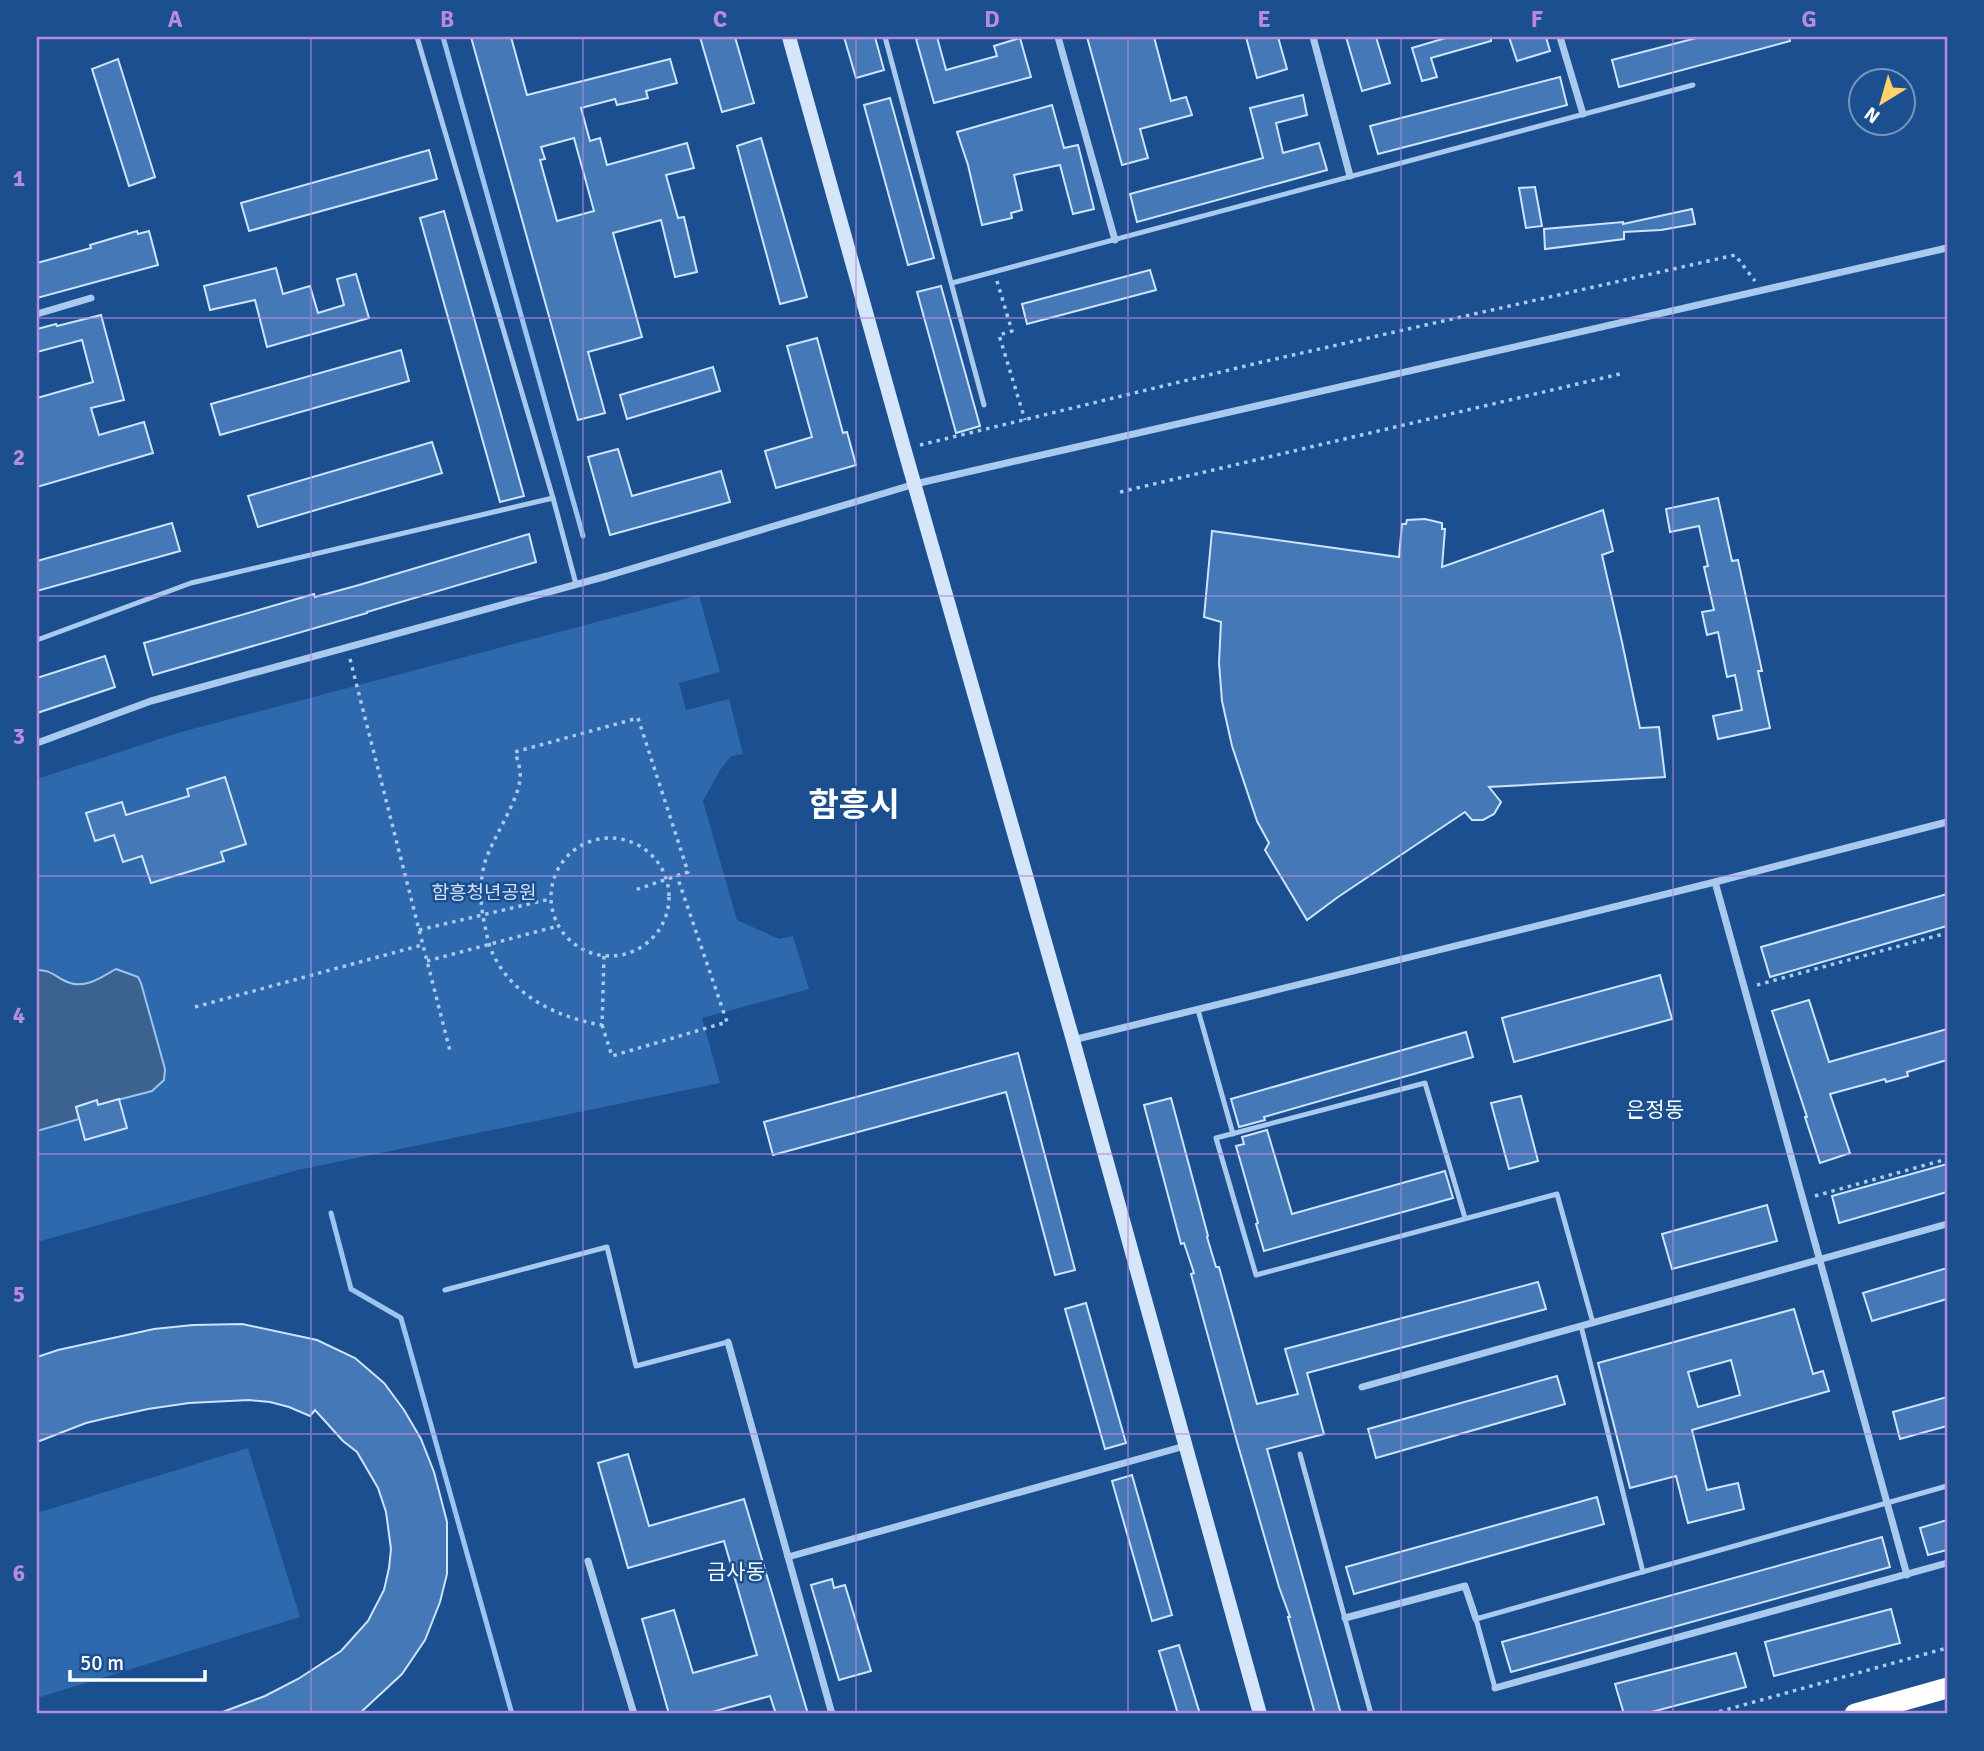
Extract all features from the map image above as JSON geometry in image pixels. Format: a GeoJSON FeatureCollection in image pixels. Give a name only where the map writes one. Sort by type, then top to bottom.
{"type":"FeatureCollection","features":[{"type":"Feature","properties":{"kind":"highway"},"geometry":{"type":"LineString","coordinates":[[1855,1714],[1947,1688]]}},
{"type":"Feature","properties":{"kind":"street"},"geometry":{"type":"LineString","coordinates":[[789,37],[1073,1040],[1260,1714]]}},
{"type":"Feature","properties":{"kind":"street"},"geometry":{"type":"LineString","coordinates":[[1058,37],[1115,240]]}},
{"type":"Feature","properties":{"kind":"street"},"geometry":{"type":"LineString","coordinates":[[1313,37],[1350,176]]}},
{"type":"Feature","properties":{"kind":"street"},"geometry":{"type":"LineString","coordinates":[[1560,37],[1583,114]]}},
{"type":"Feature","properties":{"kind":"street"},"geometry":{"type":"LineString","coordinates":[[37,743],[151,701],[576,584],[915,484],[1947,248]]}},
{"type":"Feature","properties":{"kind":"street"},"geometry":{"type":"LineString","coordinates":[[37,314],[91,298]]}},
{"type":"Feature","properties":{"kind":"street"},"geometry":{"type":"LineString","coordinates":[[1073,1040],[1947,822]]}},
{"type":"Feature","properties":{"kind":"street"},"geometry":{"type":"LineString","coordinates":[[1715,882],[1907,1575]]}},
{"type":"Feature","properties":{"kind":"street"},"geometry":{"type":"LineString","coordinates":[[1362,1387],[1947,1224]]}},
{"type":"Feature","properties":{"kind":"street"},"geometry":{"type":"LineString","coordinates":[[728,1342],[832,1714]]}},
{"type":"Feature","properties":{"kind":"street"},"geometry":{"type":"LineString","coordinates":[[788,1557],[1186,1446]]}},
{"type":"Feature","properties":{"kind":"street"},"geometry":{"type":"LineString","coordinates":[[588,1561],[635,1714]]}},
{"type":"Feature","properties":{"kind":"street"},"geometry":{"type":"LineString","coordinates":[[1495,1688],[1947,1563]]}},
{"type":"Feature","properties":{"kind":"street"},"geometry":{"type":"LineString","coordinates":[[1345,1618],[1465,1586],[1476,1619]]}},
{"type":"Feature","properties":{"kind":"lane"},"geometry":{"type":"LineString","coordinates":[[417,37],[576,584]]}},
{"type":"Feature","properties":{"kind":"lane"},"geometry":{"type":"LineString","coordinates":[[885,37],[984,405]]}},
{"type":"Feature","properties":{"kind":"lane"},"geometry":{"type":"LineString","coordinates":[[951,283],[1693,85]]}},
{"type":"Feature","properties":{"kind":"lane"},"geometry":{"type":"LineString","coordinates":[[37,640],[191,583],[553,498]]}},
{"type":"Feature","properties":{"kind":"lane"},"geometry":{"type":"LineString","coordinates":[[1198,1010],[1233,1134]]}},
{"type":"Feature","properties":{"kind":"lane"},"geometry":{"type":"LineString","coordinates":[[1465,1218],[1425,1083],[1216,1138],[1256,1275],[1557,1194],[1593,1323]]}},
{"type":"Feature","properties":{"kind":"lane"},"geometry":{"type":"LineString","coordinates":[[445,1290],[607,1247],[636,1366],[728,1342]]}},
{"type":"Feature","properties":{"kind":"lane"},"geometry":{"type":"LineString","coordinates":[[1581,1326],[1643,1572]]}},
{"type":"Feature","properties":{"kind":"lane"},"geometry":{"type":"LineString","coordinates":[[1300,1454],[1371,1714]]}},
{"type":"Feature","properties":{"kind":"lane"},"geometry":{"type":"LineString","coordinates":[[1495,1688],[1476,1619],[1947,1486]]}},
{"type":"Feature","properties":{"kind":"path"},"geometry":{"type":"LineString","coordinates":[[904,448],[1275,359],[1735,255],[1762,290]]}},
{"type":"Feature","properties":{"kind":"path"},"geometry":{"type":"LineString","coordinates":[[994,272],[1012,331],[999,335],[1026,420]]}},
{"type":"Feature","properties":{"kind":"path"},"geometry":{"type":"LineString","coordinates":[[1120,492],[1624,373]]}},
{"type":"Feature","properties":{"kind":"path"},"geometry":{"type":"LineString","coordinates":[[347,646],[450,1051]]}},
{"type":"Feature","properties":{"kind":"path"},"geometry":{"type":"LineString","coordinates":[[602,1025],[568,1018],[536,1002],[508,978],[492,954],[482,915],[481,882],[485,863],[520,781],[515,752],[638,718],[688,872],[632,891]]}},
{"type":"Feature","properties":{"kind":"path"},"geometry":{"type":"LineString","coordinates":[[598,839],[622,839],[645,850],[661,868],[666,879],[666,916],[653,937],[634,951],[604,956],[585,951],[575,945],[558,926],[551,899],[554,878],[566,857],[586,843],[598,839]]}},
{"type":"Feature","properties":{"kind":"path"},"geometry":{"type":"LineString","coordinates":[[604,956],[602,1025],[612,1056],[727,1022],[677,876]]}},
{"type":"Feature","properties":{"kind":"path"},"geometry":{"type":"LineString","coordinates":[[419,930],[551,899]]}},
{"type":"Feature","properties":{"kind":"path"},"geometry":{"type":"LineString","coordinates":[[427,961],[558,926]]}},
{"type":"Feature","properties":{"kind":"path"},"geometry":{"type":"LineString","coordinates":[[1745,989],[1947,933]]}},
{"type":"Feature","properties":{"kind":"path"},"geometry":{"type":"LineString","coordinates":[[195,1007],[423,945]]}},
{"type":"Feature","properties":{"kind":"path"},"geometry":{"type":"LineString","coordinates":[[1803,1199],[1947,1159]]}},
{"type":"Feature","properties":{"kind":"path"},"geometry":{"type":"LineString","coordinates":[[1711,1714],[1947,1648]]}},
{"type":"Feature","properties":{"kind":"green space","name":"함흥청년공원"},"geometry":{"type":"Polygon","coordinates":[[[699,595],[720,672],[679,683],[686,710],[729,699],[743,754],[731,756],[703,801],[737,920],[779,939],[793,936],[809,989],[702,1018],[720,1083],[298,1170],[37,1242],[37,779],[181,732],[699,595]]]}},
{"type":"Feature","properties":{"kind":"green space"},"geometry":{"type":"Polygon","coordinates":[[[248,1448],[300,1617],[37,1698],[37,1513],[248,1448]]]}},
{"type":"Feature","properties":{"kind":"shaded area"},"geometry":{"type":"Polygon","coordinates":[[[116,969],[138,977],[141,983],[165,1069],[164,1080],[152,1091],[98,1105],[96,1101],[76,1107],[79,1119],[37,1131],[37,970],[48,972],[70,983],[84,984],[116,969]]]}},
{"type":"Feature","properties":{"kind":"building"},"geometry":{"type":"Polygon","coordinates":[[[471,37],[511,37],[527,95],[670,59],[677,83],[646,91],[648,98],[617,105],[615,99],[581,108],[590,141],[600,138],[607,165],[687,143],[694,168],[666,175],[678,218],[684,217],[697,272],[675,277],[661,220],[613,233],[642,337],[588,352],[605,413],[578,420],[471,37]],[[574,138],[541,147],[545,159],[540,160],[557,221],[594,211],[574,138]]]}},
{"type":"Feature","properties":{"kind":"building"},"geometry":{"type":"Polygon","coordinates":[[[700,37],[735,37],[754,103],[722,112],[700,37]]]}},
{"type":"Feature","properties":{"kind":"building"},"geometry":{"type":"Polygon","coordinates":[[[844,37],[875,37],[884,70],[856,78],[844,37]]]}},
{"type":"Feature","properties":{"kind":"building"},"geometry":{"type":"Polygon","coordinates":[[[937,37],[946,70],[997,56],[994,46],[1020,38],[1031,77],[934,103],[916,39],[937,37]]]}},
{"type":"Feature","properties":{"kind":"building"},"geometry":{"type":"Polygon","coordinates":[[[1087,37],[1154,37],[1171,101],[1186,97],[1192,115],[1140,129],[1148,158],[1122,165],[1087,37]]]}},
{"type":"Feature","properties":{"kind":"building"},"geometry":{"type":"Polygon","coordinates":[[[1246,37],[1278,37],[1287,69],[1257,78],[1246,37]]]}},
{"type":"Feature","properties":{"kind":"building"},"geometry":{"type":"Polygon","coordinates":[[[1346,37],[1376,37],[1390,83],[1362,91],[1346,37]]]}},
{"type":"Feature","properties":{"kind":"building"},"geometry":{"type":"Polygon","coordinates":[[[1449,37],[1491,37],[1491,41],[1431,58],[1437,77],[1422,81],[1412,48],[1449,37]]]}},
{"type":"Feature","properties":{"kind":"building"},"geometry":{"type":"Polygon","coordinates":[[[1509,37],[1546,37],[1550,51],[1517,61],[1509,37]]]}},
{"type":"Feature","properties":{"kind":"building"},"geometry":{"type":"Polygon","coordinates":[[[1700,37],[1789,37],[1790,41],[1619,87],[1612,60],[1700,37]]]}},
{"type":"Feature","properties":{"kind":"building"},"geometry":{"type":"Polygon","coordinates":[[[118,59],[155,177],[129,186],[92,69],[118,59]]]}},
{"type":"Feature","properties":{"kind":"building"},"geometry":{"type":"Polygon","coordinates":[[[1560,77],[1567,105],[1378,154],[1370,126],[1560,77]]]}},
{"type":"Feature","properties":{"kind":"building"},"geometry":{"type":"Polygon","coordinates":[[[1303,95],[1307,115],[1276,123],[1283,153],[1319,143],[1327,170],[1137,222],[1130,194],[1263,158],[1250,108],[1303,95]]]}},
{"type":"Feature","properties":{"kind":"building"},"geometry":{"type":"Polygon","coordinates":[[[890,98],[934,258],[908,265],[864,105],[890,98]]]}},
{"type":"Feature","properties":{"kind":"building"},"geometry":{"type":"Polygon","coordinates":[[[1052,105],[1064,148],[1078,145],[1094,209],[1073,214],[1060,165],[1014,175],[1022,210],[1011,213],[1012,218],[982,225],[957,132],[1052,105]]]}},
{"type":"Feature","properties":{"kind":"building"},"geometry":{"type":"Polygon","coordinates":[[[761,138],[807,297],[780,304],[737,146],[761,138]]]}},
{"type":"Feature","properties":{"kind":"building"},"geometry":{"type":"Polygon","coordinates":[[[429,150],[437,179],[249,231],[241,203],[429,150]]]}},
{"type":"Feature","properties":{"kind":"building"},"geometry":{"type":"Polygon","coordinates":[[[1535,187],[1542,226],[1526,228],[1519,188],[1535,187]]]}},
{"type":"Feature","properties":{"kind":"building"},"geometry":{"type":"Polygon","coordinates":[[[1692,209],[1695,224],[1661,230],[1624,232],[1624,239],[1545,249],[1544,229],[1623,224],[1692,209]]]}},
{"type":"Feature","properties":{"kind":"building"},"geometry":{"type":"Polygon","coordinates":[[[444,211],[524,496],[500,502],[420,218],[444,211]]]}},
{"type":"Feature","properties":{"kind":"building"},"geometry":{"type":"Polygon","coordinates":[[[137,231],[138,234],[149,231],[158,265],[37,298],[37,263],[91,248],[90,245],[137,231]]]}},
{"type":"Feature","properties":{"kind":"building"},"geometry":{"type":"Polygon","coordinates":[[[276,268],[283,294],[310,286],[318,313],[344,305],[337,279],[356,274],[369,318],[267,347],[255,300],[210,310],[204,286],[276,268]]]}},
{"type":"Feature","properties":{"kind":"building"},"geometry":{"type":"Polygon","coordinates":[[[1150,270],[1156,290],[1027,324],[1022,304],[1150,270]]]}},
{"type":"Feature","properties":{"kind":"building"},"geometry":{"type":"Polygon","coordinates":[[[941,286],[980,426],[956,433],[917,292],[941,286]]]}},
{"type":"Feature","properties":{"kind":"building"},"geometry":{"type":"Polygon","coordinates":[[[101,315],[124,400],[91,408],[99,435],[144,422],[153,453],[37,487],[37,398],[93,382],[82,340],[37,352],[37,329],[101,315]]]}},
{"type":"Feature","properties":{"kind":"building"},"geometry":{"type":"Polygon","coordinates":[[[817,338],[843,433],[847,432],[856,465],[776,488],[765,451],[812,437],[787,346],[817,338]]]}},
{"type":"Feature","properties":{"kind":"building"},"geometry":{"type":"Polygon","coordinates":[[[401,350],[409,381],[220,435],[211,404],[401,350]]]}},
{"type":"Feature","properties":{"kind":"building"},"geometry":{"type":"Polygon","coordinates":[[[713,367],[720,391],[627,419],[620,395],[713,367]]]}},
{"type":"Feature","properties":{"kind":"building"},"geometry":{"type":"Polygon","coordinates":[[[432,442],[442,473],[258,527],[248,496],[432,442]]]}},
{"type":"Feature","properties":{"kind":"building"},"geometry":{"type":"Polygon","coordinates":[[[618,449],[632,496],[721,471],[730,502],[610,535],[588,457],[618,449]]]}},
{"type":"Feature","properties":{"kind":"building"},"geometry":{"type":"Polygon","coordinates":[[[1718,498],[1732,561],[1738,560],[1762,671],[1758,671],[1770,728],[1718,739],[1713,716],[1742,710],[1735,675],[1727,677],[1718,632],[1707,635],[1702,612],[1714,610],[1704,567],[1708,566],[1699,526],[1670,532],[1666,509],[1718,498]]]}},
{"type":"Feature","properties":{"kind":"building"},"geometry":{"type":"Polygon","coordinates":[[[1603,510],[1613,551],[1602,555],[1640,728],[1659,727],[1665,777],[1489,787],[1501,802],[1494,814],[1483,820],[1472,820],[1465,812],[1307,920],[1265,850],[1269,843],[1257,821],[1232,746],[1222,701],[1219,663],[1221,622],[1204,617],[1212,531],[1399,557],[1402,524],[1406,524],[1407,520],[1425,519],[1442,523],[1442,529],[1445,529],[1442,567],[1603,510]]]}},
{"type":"Feature","properties":{"kind":"building"},"geometry":{"type":"Polygon","coordinates":[[[172,523],[180,551],[37,591],[37,561],[172,523]]]}},
{"type":"Feature","properties":{"kind":"building"},"geometry":{"type":"Polygon","coordinates":[[[529,534],[536,562],[153,675],[144,643],[314,594],[315,597],[359,585],[529,534]]]}},
{"type":"Feature","properties":{"kind":"building"},"geometry":{"type":"Polygon","coordinates":[[[105,656],[115,687],[37,713],[37,678],[105,656]]]}},
{"type":"Feature","properties":{"kind":"building"},"geometry":{"type":"Polygon","coordinates":[[[225,777],[246,844],[221,852],[224,861],[151,883],[142,856],[123,862],[114,835],[95,841],[86,813],[122,802],[126,815],[189,796],[187,789],[225,777]]]}},
{"type":"Feature","properties":{"kind":"building"},"geometry":{"type":"Polygon","coordinates":[[[1947,894],[1947,926],[1770,977],[1761,947],[1947,894]]]}},
{"type":"Feature","properties":{"kind":"building"},"geometry":{"type":"Polygon","coordinates":[[[1660,975],[1672,1019],[1514,1062],[1502,1018],[1660,975]]]}},
{"type":"Feature","properties":{"kind":"building"},"geometry":{"type":"Polygon","coordinates":[[[1809,1000],[1829,1062],[1947,1029],[1947,1060],[1907,1072],[1908,1076],[1886,1082],[1885,1079],[1830,1094],[1850,1153],[1820,1163],[1772,1011],[1809,1000]]]}},
{"type":"Feature","properties":{"kind":"building"},"geometry":{"type":"Polygon","coordinates":[[[1466,1032],[1473,1057],[1264,1117],[1265,1120],[1239,1127],[1231,1099],[1466,1032]]]}},
{"type":"Feature","properties":{"kind":"building"},"geometry":{"type":"Polygon","coordinates":[[[1018,1053],[1075,1270],[1055,1275],[1006,1092],[773,1155],[764,1122],[1018,1053]]]}},
{"type":"Feature","properties":{"kind":"building"},"geometry":{"type":"Polygon","coordinates":[[[1521,1096],[1538,1161],[1509,1169],[1491,1103],[1521,1096]]]}},
{"type":"Feature","properties":{"kind":"building"},"geometry":{"type":"Polygon","coordinates":[[[1171,1098],[1207,1237],[1216,1267],[1219,1267],[1257,1404],[1298,1394],[1285,1349],[1538,1282],[1546,1309],[1307,1373],[1324,1434],[1267,1449],[1341,1714],[1315,1714],[1290,1617],[1237,1442],[1191,1274],[1194,1273],[1184,1243],[1181,1244],[1144,1105],[1171,1098]]]}},
{"type":"Feature","properties":{"kind":"building"},"geometry":{"type":"Polygon","coordinates":[[[119,1099],[127,1128],[85,1140],[76,1107],[97,1100],[98,1105],[119,1099]]]}},
{"type":"Feature","properties":{"kind":"building"},"geometry":{"type":"Polygon","coordinates":[[[1267,1130],[1292,1214],[1445,1171],[1453,1198],[1264,1251],[1236,1146],[1244,1144],[1242,1137],[1267,1130]]]}},
{"type":"Feature","properties":{"kind":"building"},"geometry":{"type":"Polygon","coordinates":[[[1947,1164],[1947,1192],[1839,1223],[1832,1196],[1947,1164]]]}},
{"type":"Feature","properties":{"kind":"building"},"geometry":{"type":"Polygon","coordinates":[[[1767,1205],[1777,1241],[1672,1269],[1662,1234],[1767,1205]]]}},
{"type":"Feature","properties":{"kind":"building"},"geometry":{"type":"Polygon","coordinates":[[[1947,1268],[1947,1299],[1872,1321],[1863,1293],[1947,1268]]]}},
{"type":"Feature","properties":{"kind":"building"},"geometry":{"type":"Polygon","coordinates":[[[1086,1303],[1126,1443],[1105,1449],[1065,1309],[1086,1303]]]}},
{"type":"Feature","properties":{"kind":"building"},"geometry":{"type":"Polygon","coordinates":[[[1794,1309],[1813,1374],[1823,1371],[1829,1391],[1692,1430],[1707,1490],[1738,1483],[1744,1509],[1688,1523],[1676,1476],[1630,1488],[1598,1363],[1794,1309]],[[1731,1360],[1688,1372],[1698,1407],[1740,1395],[1731,1360]]]}},
{"type":"Feature","properties":{"kind":"building"},"geometry":{"type":"Polygon","coordinates":[[[242,1324],[317,1340],[355,1358],[384,1383],[404,1410],[421,1439],[434,1472],[447,1522],[447,1574],[440,1602],[425,1640],[402,1674],[359,1714],[220,1713],[265,1696],[298,1679],[341,1651],[368,1621],[384,1590],[391,1549],[386,1512],[378,1488],[357,1452],[343,1441],[315,1410],[310,1416],[270,1402],[249,1400],[189,1403],[86,1423],[37,1442],[37,1357],[154,1329],[242,1324]]]}},
{"type":"Feature","properties":{"kind":"building"},"geometry":{"type":"Polygon","coordinates":[[[1557,1376],[1565,1404],[1376,1458],[1368,1429],[1557,1376]]]}},
{"type":"Feature","properties":{"kind":"building"},"geometry":{"type":"Polygon","coordinates":[[[1947,1397],[1947,1426],[1900,1439],[1893,1412],[1947,1397]]]}},
{"type":"Feature","properties":{"kind":"building"},"geometry":{"type":"Polygon","coordinates":[[[628,1454],[649,1526],[744,1499],[808,1714],[776,1714],[770,1696],[705,1714],[669,1714],[642,1619],[674,1610],[693,1673],[757,1655],[724,1541],[628,1568],[598,1463],[628,1454]]]}},
{"type":"Feature","properties":{"kind":"building"},"geometry":{"type":"Polygon","coordinates":[[[1132,1475],[1172,1615],[1152,1621],[1112,1481],[1132,1475]]]}},
{"type":"Feature","properties":{"kind":"building"},"geometry":{"type":"Polygon","coordinates":[[[1597,1497],[1604,1524],[1354,1594],[1346,1567],[1597,1497]]]}},
{"type":"Feature","properties":{"kind":"building"},"geometry":{"type":"Polygon","coordinates":[[[1947,1520],[1947,1550],[1928,1555],[1920,1528],[1947,1520]]]}},
{"type":"Feature","properties":{"kind":"building"},"geometry":{"type":"Polygon","coordinates":[[[1882,1537],[1890,1567],[1511,1672],[1502,1642],[1882,1537]]]}},
{"type":"Feature","properties":{"kind":"building"},"geometry":{"type":"Polygon","coordinates":[[[832,1579],[834,1588],[845,1585],[871,1671],[839,1680],[811,1585],[832,1579]]]}},
{"type":"Feature","properties":{"kind":"building"},"geometry":{"type":"Polygon","coordinates":[[[1891,1609],[1900,1643],[1774,1676],[1765,1642],[1891,1609]]]}},
{"type":"Feature","properties":{"kind":"building"},"geometry":{"type":"Polygon","coordinates":[[[1179,1645],[1200,1714],[1178,1714],[1159,1651],[1179,1645]]]}},
{"type":"Feature","properties":{"kind":"building"},"geometry":{"type":"Polygon","coordinates":[[[1736,1653],[1746,1687],[1644,1714],[1624,1714],[1615,1684],[1736,1653]]]}},
{"type":"Feature","properties":{"kind":"waterway"},"geometry":{"type":"LineString","coordinates":[[443,37],[583,536]]}},
{"type":"Feature","properties":{"kind":"waterway"},"geometry":{"type":"LineString","coordinates":[[331,1213],[351,1289],[401,1318],[512,1714]]}},
{"type":"Feature","properties":{"kind":"district","name":"함흥시"},"geometry":{"type":"Point","coordinates":[854,805]}},
{"type":"Feature","properties":{"kind":"district","name":"은정동"},"geometry":{"type":"Point","coordinates":[1655,1110]}},
{"type":"Feature","properties":{"kind":"district","name":"금사동"},"geometry":{"type":"Point","coordinates":[736,1572]}}]}
